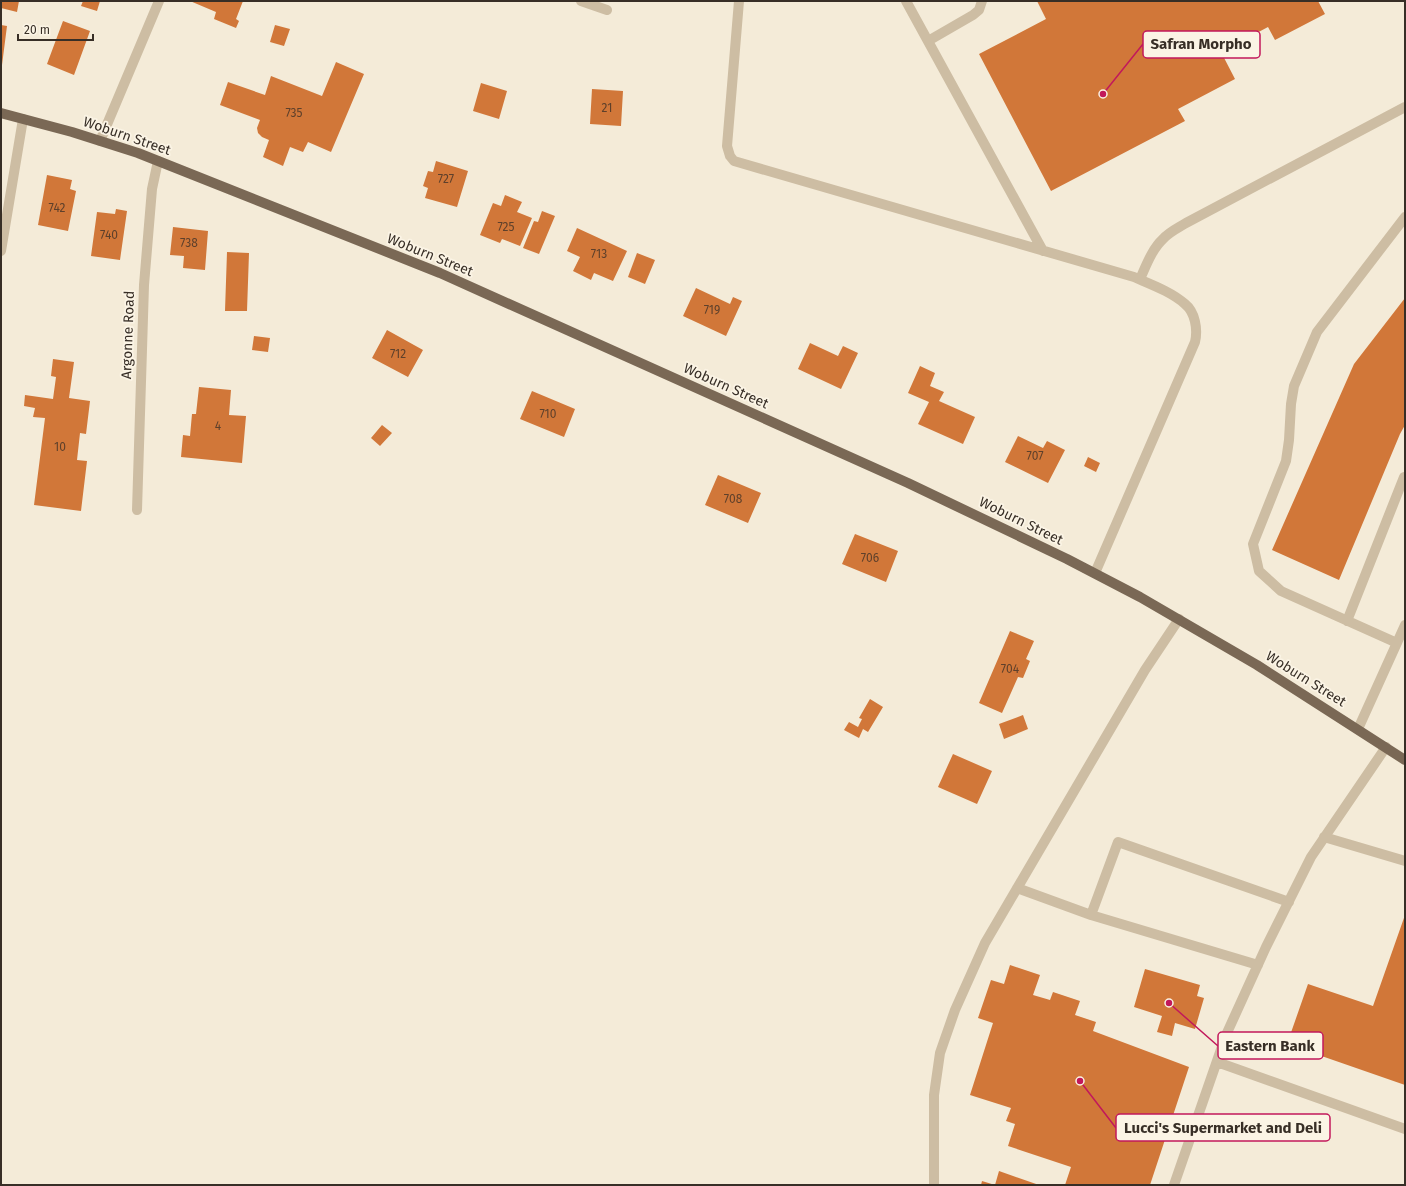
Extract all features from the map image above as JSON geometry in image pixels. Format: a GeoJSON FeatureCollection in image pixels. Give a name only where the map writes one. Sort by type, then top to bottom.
{"type":"FeatureCollection","features":[{"type":"Feature","properties":{"kind":"main road","name":"Woburn Street"},"geometry":{"type":"LineString","coordinates":[[1,113],[72,132],[158,161],[440,273],[908,483],[1095,573],[1140,597],[1257,665],[1405,760]]}},
{"type":"Feature","properties":{"kind":"street"},"geometry":{"type":"LineString","coordinates":[[100,141],[159,1]]}},
{"type":"Feature","properties":{"kind":"street"},"geometry":{"type":"LineString","coordinates":[[581,1],[607,10]]}},
{"type":"Feature","properties":{"kind":"street"},"geometry":{"type":"LineString","coordinates":[[739,1],[727,146],[730,156],[734,160],[1043,252],[1140,279],[1156,286],[1185,304],[1193,318],[1197,334],[1194,346],[1095,573]]}},
{"type":"Feature","properties":{"kind":"street"},"geometry":{"type":"LineString","coordinates":[[906,1],[1043,252]]}},
{"type":"Feature","properties":{"kind":"street"},"geometry":{"type":"LineString","coordinates":[[928,41],[973,15],[979,10],[982,1]]}},
{"type":"Feature","properties":{"kind":"street"},"geometry":{"type":"LineString","coordinates":[[1140,279],[1158,244],[1173,230],[1405,107]]}},
{"type":"Feature","properties":{"kind":"street"},"geometry":{"type":"LineString","coordinates":[[1,250],[23,118]]}},
{"type":"Feature","properties":{"kind":"street","name":"Argonne Road"},"geometry":{"type":"LineString","coordinates":[[137,510],[144,285],[152,189],[158,161]]}},
{"type":"Feature","properties":{"kind":"street"},"geometry":{"type":"LineString","coordinates":[[1397,643],[1281,591],[1259,571],[1253,544],[1286,460],[1294,386],[1317,332],[1405,218]]}},
{"type":"Feature","properties":{"kind":"street"},"geometry":{"type":"LineString","coordinates":[[1347,621],[1404,476]]}},
{"type":"Feature","properties":{"kind":"street"},"geometry":{"type":"LineString","coordinates":[[934,1185],[934,1095],[940,1053],[955,1010],[985,943],[1145,670],[1179,619]]}},
{"type":"Feature","properties":{"kind":"street"},"geometry":{"type":"LineString","coordinates":[[1358,729],[1405,625]]}},
{"type":"Feature","properties":{"kind":"street"},"geometry":{"type":"LineString","coordinates":[[1174,1185],[1226,1036],[1258,966],[1311,857],[1386,747]]}},
{"type":"Feature","properties":{"kind":"street"},"geometry":{"type":"LineString","coordinates":[[1324,837],[1405,861]]}},
{"type":"Feature","properties":{"kind":"street"},"geometry":{"type":"LineString","coordinates":[[1091,915],[1118,842],[1289,902]]}},
{"type":"Feature","properties":{"kind":"street"},"geometry":{"type":"LineString","coordinates":[[1018,888],[1091,915],[1258,966]]}},
{"type":"Feature","properties":{"kind":"street"},"geometry":{"type":"LineString","coordinates":[[1217,1062],[1405,1129]]}},
{"type":"Feature","properties":{"kind":"building"},"geometry":{"type":"Polygon","coordinates":[[[1,1],[19,1],[17,12],[1,8],[1,1]]]}},
{"type":"Feature","properties":{"kind":"building"},"geometry":{"type":"Polygon","coordinates":[[[83,1],[100,1],[97,11],[81,6],[83,1]]]}},
{"type":"Feature","properties":{"kind":"building"},"geometry":{"type":"Polygon","coordinates":[[[190,1],[243,1],[236,19],[239,21],[236,28],[214,19],[216,12],[190,1]]]}},
{"type":"Feature","properties":{"kind":"building"},"geometry":{"type":"Polygon","coordinates":[[[1037,1],[1318,1],[1325,14],[1275,40],[1268,27],[1221,52],[1235,79],[1178,109],[1185,121],[1051,191],[979,54],[1046,19],[1037,1]]]}},
{"type":"Feature","properties":{"kind":"building"},"geometry":{"type":"Polygon","coordinates":[[[63,21],[90,31],[74,75],[47,64],[63,21]]]}},
{"type":"Feature","properties":{"kind":"building"},"geometry":{"type":"Polygon","coordinates":[[[1,25],[7,26],[2,65],[1,65],[1,25]]]}},
{"type":"Feature","properties":{"kind":"building"},"geometry":{"type":"Polygon","coordinates":[[[275,25],[290,29],[284,46],[270,42],[275,25]]]}},
{"type":"Feature","properties":{"kind":"building"},"geometry":{"type":"Polygon","coordinates":[[[336,62],[364,74],[331,152],[308,142],[303,152],[290,147],[283,166],[263,157],[269,140],[262,137],[258,133],[257,128],[260,120],[220,105],[228,82],[265,95],[271,76],[322,96],[336,62]]]}},
{"type":"Feature","properties":{"kind":"building"},"geometry":{"type":"Polygon","coordinates":[[[481,83],[507,91],[499,119],[473,111],[481,83]]]}},
{"type":"Feature","properties":{"kind":"building"},"geometry":{"type":"Polygon","coordinates":[[[592,89],[623,91],[621,126],[590,124],[592,89]]]}},
{"type":"Feature","properties":{"kind":"building"},"geometry":{"type":"Polygon","coordinates":[[[436,161],[468,171],[457,207],[425,198],[428,188],[423,186],[428,171],[433,172],[436,161]]]}},
{"type":"Feature","properties":{"kind":"building"},"geometry":{"type":"Polygon","coordinates":[[[47,175],[72,180],[70,189],[76,191],[68,231],[38,225],[47,175]]]}},
{"type":"Feature","properties":{"kind":"building"},"geometry":{"type":"Polygon","coordinates":[[[505,195],[522,202],[517,212],[532,218],[520,246],[502,239],[500,243],[480,235],[493,203],[501,206],[505,195]]]}},
{"type":"Feature","properties":{"kind":"building"},"geometry":{"type":"Polygon","coordinates":[[[116,209],[127,211],[120,260],[91,256],[97,212],[115,214],[116,209]]]}},
{"type":"Feature","properties":{"kind":"building"},"geometry":{"type":"Polygon","coordinates":[[[542,211],[555,216],[539,254],[523,248],[534,221],[538,222],[542,211]]]}},
{"type":"Feature","properties":{"kind":"building"},"geometry":{"type":"Polygon","coordinates":[[[173,227],[208,231],[205,270],[183,268],[184,256],[170,255],[173,227]]]}},
{"type":"Feature","properties":{"kind":"building"},"geometry":{"type":"Polygon","coordinates":[[[577,228],[627,251],[613,281],[594,273],[591,280],[573,271],[580,257],[567,251],[577,228]]]}},
{"type":"Feature","properties":{"kind":"building"},"geometry":{"type":"Polygon","coordinates":[[[227,252],[249,253],[247,311],[225,311],[227,252]]]}},
{"type":"Feature","properties":{"kind":"building"},"geometry":{"type":"Polygon","coordinates":[[[637,253],[655,260],[645,284],[628,277],[637,253]]]}},
{"type":"Feature","properties":{"kind":"building"},"geometry":{"type":"Polygon","coordinates":[[[696,288],[730,304],[733,297],[742,301],[726,336],[683,316],[696,288]]]}},
{"type":"Feature","properties":{"kind":"building"},"geometry":{"type":"Polygon","coordinates":[[[1405,298],[1405,425],[1339,580],[1272,550],[1354,364],[1405,298]]]}},
{"type":"Feature","properties":{"kind":"building"},"geometry":{"type":"Polygon","coordinates":[[[387,330],[423,350],[408,377],[372,358],[387,330]]]}},
{"type":"Feature","properties":{"kind":"building"},"geometry":{"type":"Polygon","coordinates":[[[254,336],[270,338],[268,352],[252,350],[254,336]]]}},
{"type":"Feature","properties":{"kind":"building"},"geometry":{"type":"Polygon","coordinates":[[[810,343],[838,356],[843,346],[858,353],[841,389],[798,369],[810,343]]]}},
{"type":"Feature","properties":{"kind":"building"},"geometry":{"type":"Polygon","coordinates":[[[53,359],[74,362],[69,398],[90,401],[86,434],[80,433],[77,460],[87,461],[81,511],[34,505],[45,418],[33,417],[35,408],[24,406],[25,395],[53,399],[56,377],[51,376],[53,359]]]}},
{"type":"Feature","properties":{"kind":"building"},"geometry":{"type":"Polygon","coordinates":[[[920,366],[935,373],[930,386],[944,392],[939,401],[975,417],[963,444],[918,424],[929,402],[908,393],[920,366]]]}},
{"type":"Feature","properties":{"kind":"building"},"geometry":{"type":"Polygon","coordinates":[[[199,387],[231,390],[229,415],[246,416],[242,463],[181,457],[183,435],[190,436],[192,414],[196,414],[199,387]]]}},
{"type":"Feature","properties":{"kind":"building"},"geometry":{"type":"Polygon","coordinates":[[[532,391],[575,409],[564,437],[520,419],[532,391]]]}},
{"type":"Feature","properties":{"kind":"building"},"geometry":{"type":"Polygon","coordinates":[[[382,425],[392,433],[380,446],[371,438],[382,425]]]}},
{"type":"Feature","properties":{"kind":"building"},"geometry":{"type":"Polygon","coordinates":[[[1018,436],[1043,448],[1047,441],[1065,450],[1048,483],[1005,462],[1018,436]]]}},
{"type":"Feature","properties":{"kind":"building"},"geometry":{"type":"Polygon","coordinates":[[[1088,457],[1100,463],[1096,472],[1084,466],[1088,457]]]}},
{"type":"Feature","properties":{"kind":"building"},"geometry":{"type":"Polygon","coordinates":[[[718,475],[761,493],[748,523],[705,505],[718,475]]]}},
{"type":"Feature","properties":{"kind":"building"},"geometry":{"type":"Polygon","coordinates":[[[855,534],[898,551],[886,582],[842,564],[855,534]]]}},
{"type":"Feature","properties":{"kind":"building"},"geometry":{"type":"Polygon","coordinates":[[[1010,631],[1034,641],[1026,659],[1030,661],[1023,678],[1018,677],[1002,713],[979,703],[1010,631]]]}},
{"type":"Feature","properties":{"kind":"building"},"geometry":{"type":"Polygon","coordinates":[[[870,699],[883,707],[868,732],[863,729],[859,738],[844,730],[849,722],[858,727],[862,719],[859,718],[870,699]]]}},
{"type":"Feature","properties":{"kind":"building"},"geometry":{"type":"Polygon","coordinates":[[[1023,715],[1028,729],[1004,739],[999,724],[1023,715]]]}},
{"type":"Feature","properties":{"kind":"building"},"geometry":{"type":"Polygon","coordinates":[[[953,754],[992,771],[977,804],[938,787],[953,754]]]}},
{"type":"Feature","properties":{"kind":"building"},"geometry":{"type":"Polygon","coordinates":[[[1405,915],[1405,1085],[1287,1044],[1308,984],[1373,1006],[1405,915]]]}},
{"type":"Feature","properties":{"kind":"building"},"geometry":{"type":"Polygon","coordinates":[[[1010,965],[1040,975],[1033,995],[1050,1000],[1053,992],[1080,1001],[1075,1015],[1096,1022],[1093,1031],[1189,1067],[1150,1185],[1065,1185],[1071,1167],[1008,1146],[1015,1124],[1006,1121],[1011,1108],[970,1095],[993,1023],[978,1018],[991,980],[1004,984],[1010,965]]]}},
{"type":"Feature","properties":{"kind":"building"},"geometry":{"type":"Polygon","coordinates":[[[1145,969],[1200,985],[1197,996],[1204,998],[1195,1029],[1175,1023],[1172,1036],[1157,1032],[1162,1016],[1134,1007],[1145,969]]]}},
{"type":"Feature","properties":{"kind":"building"},"geometry":{"type":"Polygon","coordinates":[[[999,1171],[1039,1185],[995,1185],[999,1171]]]}},
{"type":"Feature","properties":{"kind":"building"},"geometry":{"type":"Polygon","coordinates":[[[982,1181],[995,1185],[981,1185],[982,1181]]]}},
{"type":"Feature","properties":{"kind":"place","name":"Safran Morpho"},"geometry":{"type":"Point","coordinates":[1103,94]}},
{"type":"Feature","properties":{"kind":"place","name":"Eastern Bank"},"geometry":{"type":"Point","coordinates":[1169,1003]}},
{"type":"Feature","properties":{"kind":"place","name":"Lucci's Supermarket and Deli"},"geometry":{"type":"Point","coordinates":[1080,1081]}}]}
